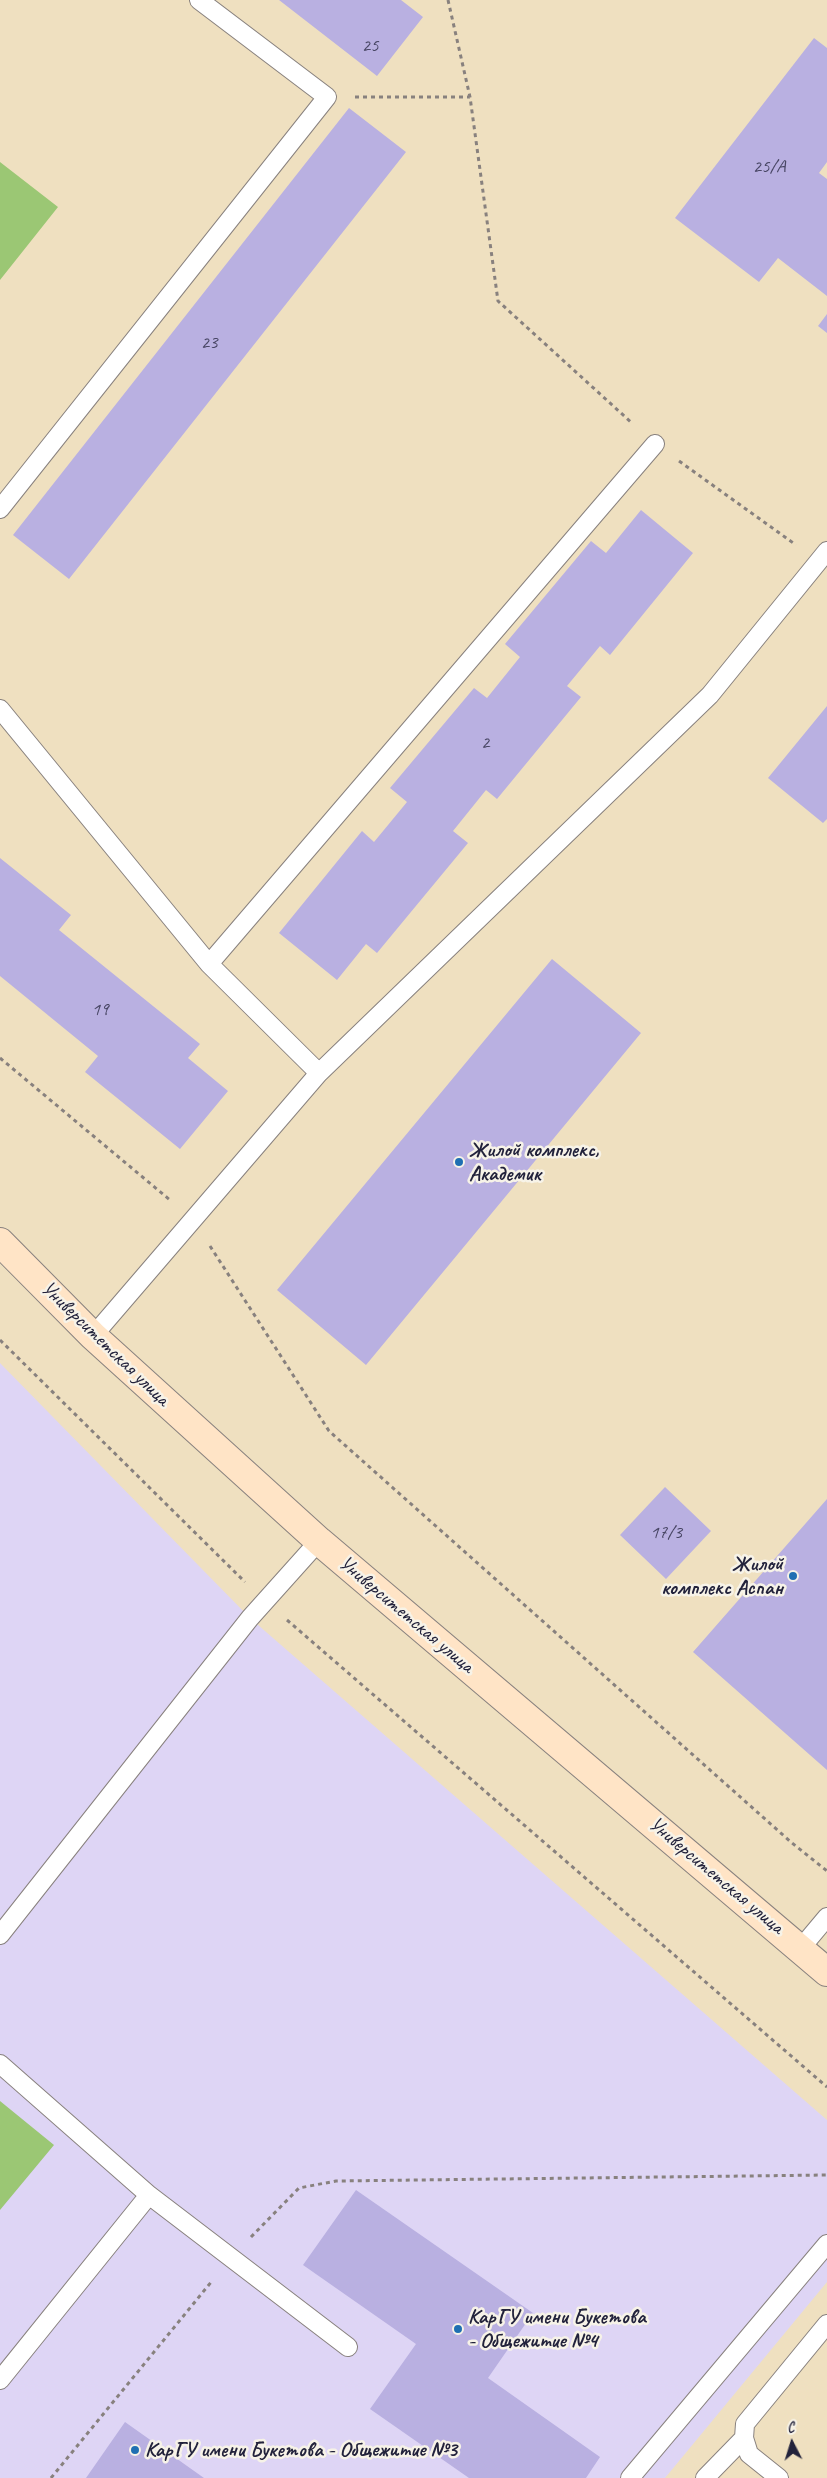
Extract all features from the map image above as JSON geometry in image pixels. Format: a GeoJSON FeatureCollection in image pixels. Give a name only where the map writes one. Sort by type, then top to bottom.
{"type":"FeatureCollection","features":[{"type":"Feature","properties":{"kind":"main road","name":"Университетская улица"},"geometry":{"type":"LineString","coordinates":[[0,1242],[93,1336],[319,1542],[801,1948],[827,1972]]}},
{"type":"Feature","properties":{"kind":"lane"},"geometry":{"type":"LineString","coordinates":[[0,509],[327,97],[199,0]]}},
{"type":"Feature","properties":{"kind":"lane"},"geometry":{"type":"LineString","coordinates":[[209,964],[655,444]]}},
{"type":"Feature","properties":{"kind":"lane"},"geometry":{"type":"LineString","coordinates":[[93,1336],[319,1073],[710,695],[823,556]]}},
{"type":"Feature","properties":{"kind":"lane"},"geometry":{"type":"LineString","coordinates":[[0,709],[209,964],[319,1073]]}},
{"type":"Feature","properties":{"kind":"lane"},"geometry":{"type":"LineString","coordinates":[[0,1936],[265,1601],[319,1542]]}},
{"type":"Feature","properties":{"kind":"lane"},"geometry":{"type":"LineString","coordinates":[[801,1948],[827,1918]]}},
{"type":"Feature","properties":{"kind":"lane"},"geometry":{"type":"LineString","coordinates":[[0,2064],[150,2196],[348,2347]]}},
{"type":"Feature","properties":{"kind":"lane"},"geometry":{"type":"LineString","coordinates":[[0,2380],[150,2196]]}},
{"type":"Feature","properties":{"kind":"lane"},"geometry":{"type":"LineString","coordinates":[[630,2478],[827,2244]]}},
{"type":"Feature","properties":{"kind":"lane"},"geometry":{"type":"LineString","coordinates":[[779,2478],[749,2454],[744,2438],[745,2424],[827,2324]]}},
{"type":"Feature","properties":{"kind":"lane"},"geometry":{"type":"LineString","coordinates":[[705,2478],[744,2438]]}},
{"type":"Feature","properties":{"kind":"path"},"geometry":{"type":"LineString","coordinates":[[448,0],[470,98],[498,301],[655,444],[823,556]]}},
{"type":"Feature","properties":{"kind":"path"},"geometry":{"type":"LineString","coordinates":[[327,97],[470,98]]}},
{"type":"Feature","properties":{"kind":"path"},"geometry":{"type":"LineString","coordinates":[[0,1058],[193,1219],[329,1431],[792,1843],[827,1871]]}},
{"type":"Feature","properties":{"kind":"path"},"geometry":{"type":"LineString","coordinates":[[0,1340],[265,1601],[827,2087]]}},
{"type":"Feature","properties":{"kind":"path"},"geometry":{"type":"LineString","coordinates":[[51,2478],[231,2258],[299,2188],[336,2181],[827,2175]]}},
{"type":"Feature","properties":{"kind":"shaded area"},"geometry":{"type":"Polygon","coordinates":[[[0,1363],[250,1618],[827,2120],[827,2282],[665,2478],[0,2478],[0,1363]]]}},
{"type":"Feature","properties":{"kind":"green space"},"geometry":{"type":"Polygon","coordinates":[[[0,162],[58,207],[0,280],[0,162]]]}},
{"type":"Feature","properties":{"kind":"green space"},"geometry":{"type":"Polygon","coordinates":[[[0,2101],[54,2145],[0,2210],[0,2101]]]}},
{"type":"Feature","properties":{"kind":"building"},"geometry":{"type":"Polygon","coordinates":[[[279,0],[401,0],[423,17],[377,76],[279,0]]]}},
{"type":"Feature","properties":{"kind":"building"},"geometry":{"type":"Polygon","coordinates":[[[814,38],[827,48],[827,162],[819,173],[827,179],[827,296],[778,258],[759,282],[675,218],[814,38]]]}},
{"type":"Feature","properties":{"kind":"building"},"geometry":{"type":"Polygon","coordinates":[[[349,108],[406,152],[69,579],[13,535],[349,108]]]}},
{"type":"Feature","properties":{"kind":"building"},"geometry":{"type":"Polygon","coordinates":[[[827,314],[827,333],[818,326],[827,314]]]}},
{"type":"Feature","properties":{"kind":"building"},"geometry":{"type":"Polygon","coordinates":[[[641,510],[693,553],[610,655],[600,646],[567,686],[581,697],[497,799],[486,790],[453,831],[468,843],[377,953],[366,944],[337,980],[279,933],[362,831],[374,842],[407,802],[390,788],[474,688],[487,698],[520,657],[505,644],[591,541],[606,553],[641,510]]]}},
{"type":"Feature","properties":{"kind":"building"},"geometry":{"type":"Polygon","coordinates":[[[827,706],[827,819],[823,823],[768,778],[827,706]]]}},
{"type":"Feature","properties":{"kind":"building"},"geometry":{"type":"Polygon","coordinates":[[[0,858],[71,915],[59,930],[200,1044],[188,1058],[228,1091],[180,1149],[85,1072],[98,1056],[0,976],[0,858]]]}},
{"type":"Feature","properties":{"kind":"building","name":"Жилой комплекс, Академик"},"geometry":{"type":"Polygon","coordinates":[[[552,959],[641,1033],[366,1365],[277,1290],[552,959]]]}},
{"type":"Feature","properties":{"kind":"building"},"geometry":{"type":"Polygon","coordinates":[[[665,1487],[711,1531],[666,1579],[620,1535],[665,1487]]]}},
{"type":"Feature","properties":{"kind":"building","name":"Жилой комплекс Аспан"},"geometry":{"type":"Polygon","coordinates":[[[827,1499],[827,1770],[693,1652],[827,1499]]]}},
{"type":"Feature","properties":{"kind":"building","name":"КарГУ имени Букетова - Общежитие №4"},"geometry":{"type":"Polygon","coordinates":[[[356,2190],[533,2313],[488,2378],[600,2457],[586,2478],[469,2478],[370,2409],[416,2344],[303,2265],[356,2190]]]}},
{"type":"Feature","properties":{"kind":"building","name":"КарГУ имени Букетова - Общежитие №3"},"geometry":{"type":"Polygon","coordinates":[[[125,2422],[204,2478],[86,2478],[125,2422]]]}},
{"type":"Feature","properties":{"kind":"place","name":"Жилой комплекс, Академик"},"geometry":{"type":"Point","coordinates":[459,1162]}},
{"type":"Feature","properties":{"kind":"place","name":"Жилой комплекс Аспан"},"geometry":{"type":"Point","coordinates":[793,1576]}},
{"type":"Feature","properties":{"kind":"place","name":"КарГУ имени Букетова - Общежитие №4"},"geometry":{"type":"Point","coordinates":[458,2329]}},
{"type":"Feature","properties":{"kind":"place","name":"КарГУ имени Букетова - Общежитие №3"},"geometry":{"type":"Point","coordinates":[135,2450]}}]}
